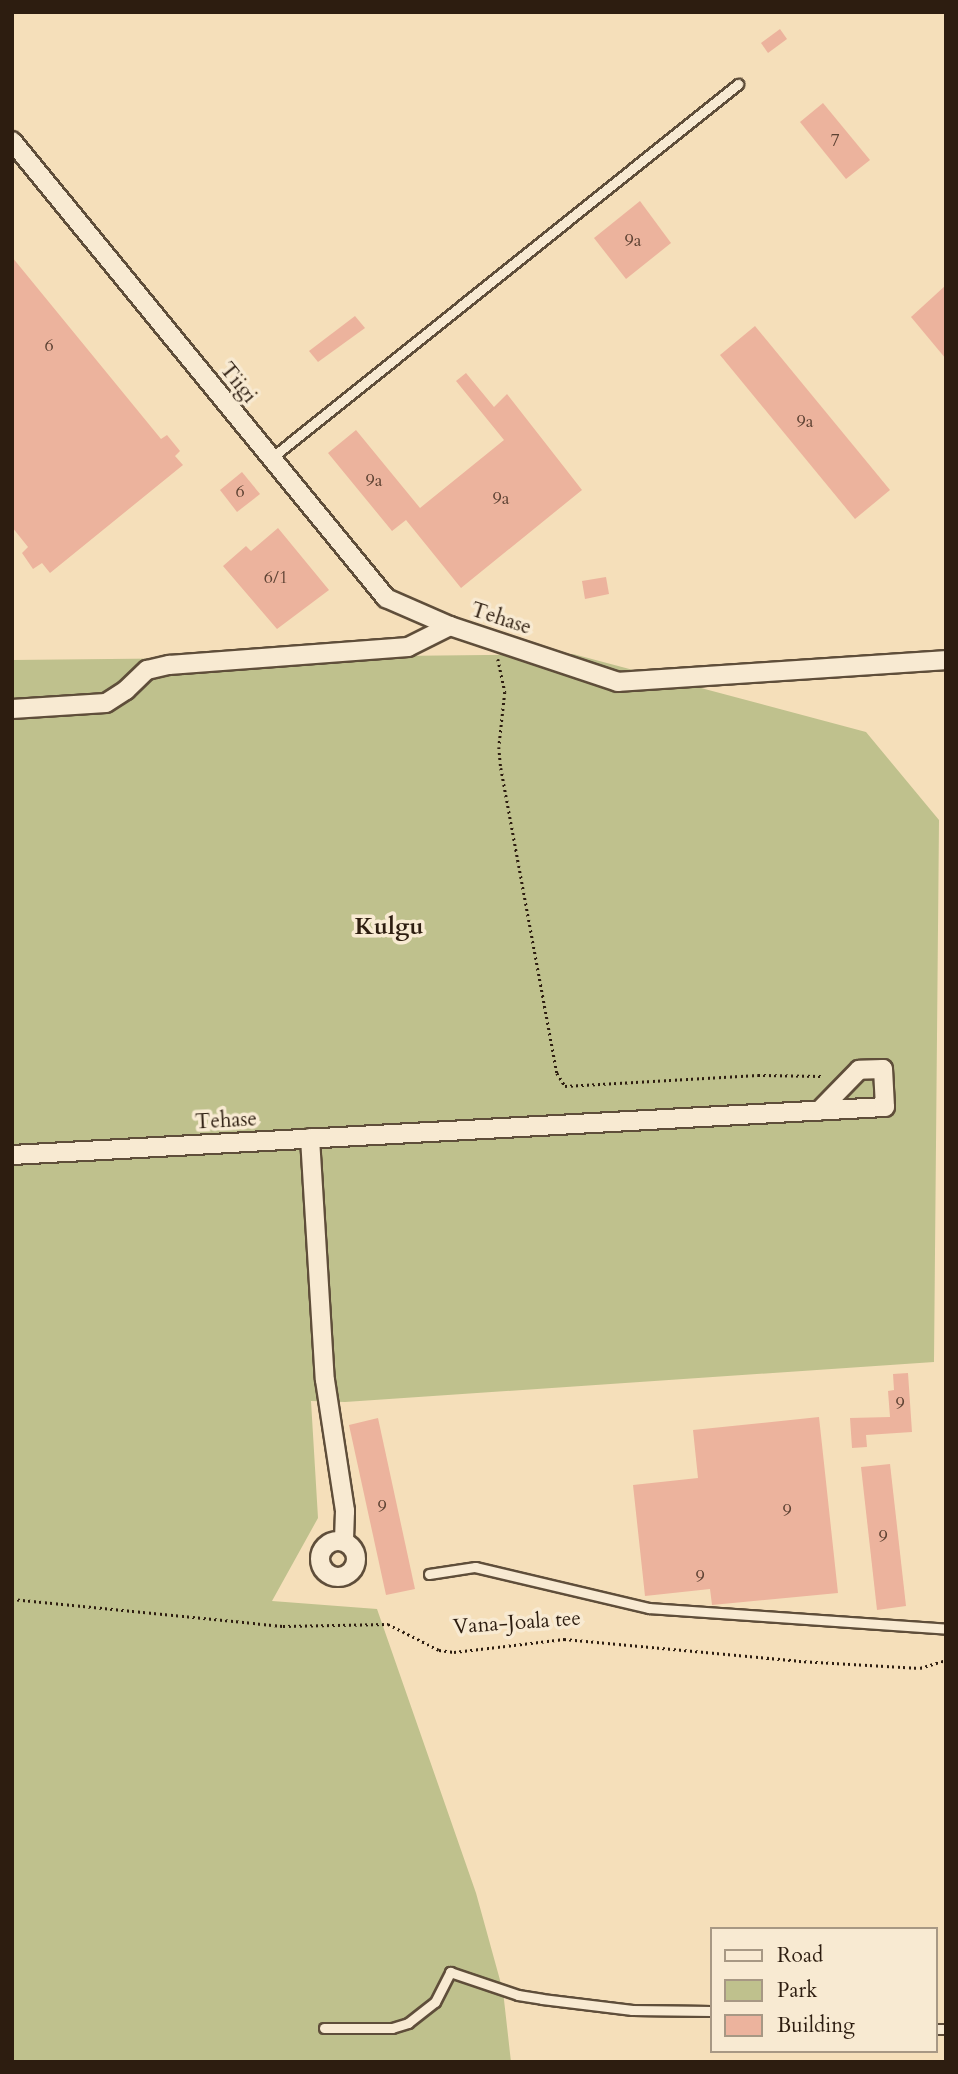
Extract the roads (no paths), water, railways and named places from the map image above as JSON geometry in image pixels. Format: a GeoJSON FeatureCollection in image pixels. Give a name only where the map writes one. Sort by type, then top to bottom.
{"type":"FeatureCollection","features":[{"type":"Feature","properties":{"kind":"street","name":"Tiigi"},"geometry":{"type":"LineString","coordinates":[[12,141],[386,598],[450,626]]}},
{"type":"Feature","properties":{"kind":"street","name":"Tehase"},"geometry":{"type":"LineString","coordinates":[[12,709],[106,703],[126,690],[147,670],[169,665],[408,647],[450,626],[618,682],[946,660]]}},
{"type":"Feature","properties":{"kind":"street","name":"Tehase"},"geometry":{"type":"LineString","coordinates":[[12,1155],[819,1111]]}},
{"type":"Feature","properties":{"kind":"street"},"geometry":{"type":"LineString","coordinates":[[310,1139],[326,1380],[345,1511],[344,1541]]}},
{"type":"Feature","properties":{"kind":"lane"},"geometry":{"type":"LineString","coordinates":[[270,459],[738,84]]}},
{"type":"Feature","properties":{"kind":"lane"},"geometry":{"type":"LineString","coordinates":[[429,1574],[475,1567],[649,1608],[946,1629]]}},
{"type":"Feature","properties":{"kind":"lane"},"geometry":{"type":"LineString","coordinates":[[324,2028],[391,2028],[408,2023],[435,2002],[450,1972],[542,1999],[632,2010],[710,2011]]}},
{"type":"Feature","properties":{"kind":"district","name":"Kulgu"},"geometry":{"type":"Point","coordinates":[389,927]}}]}
